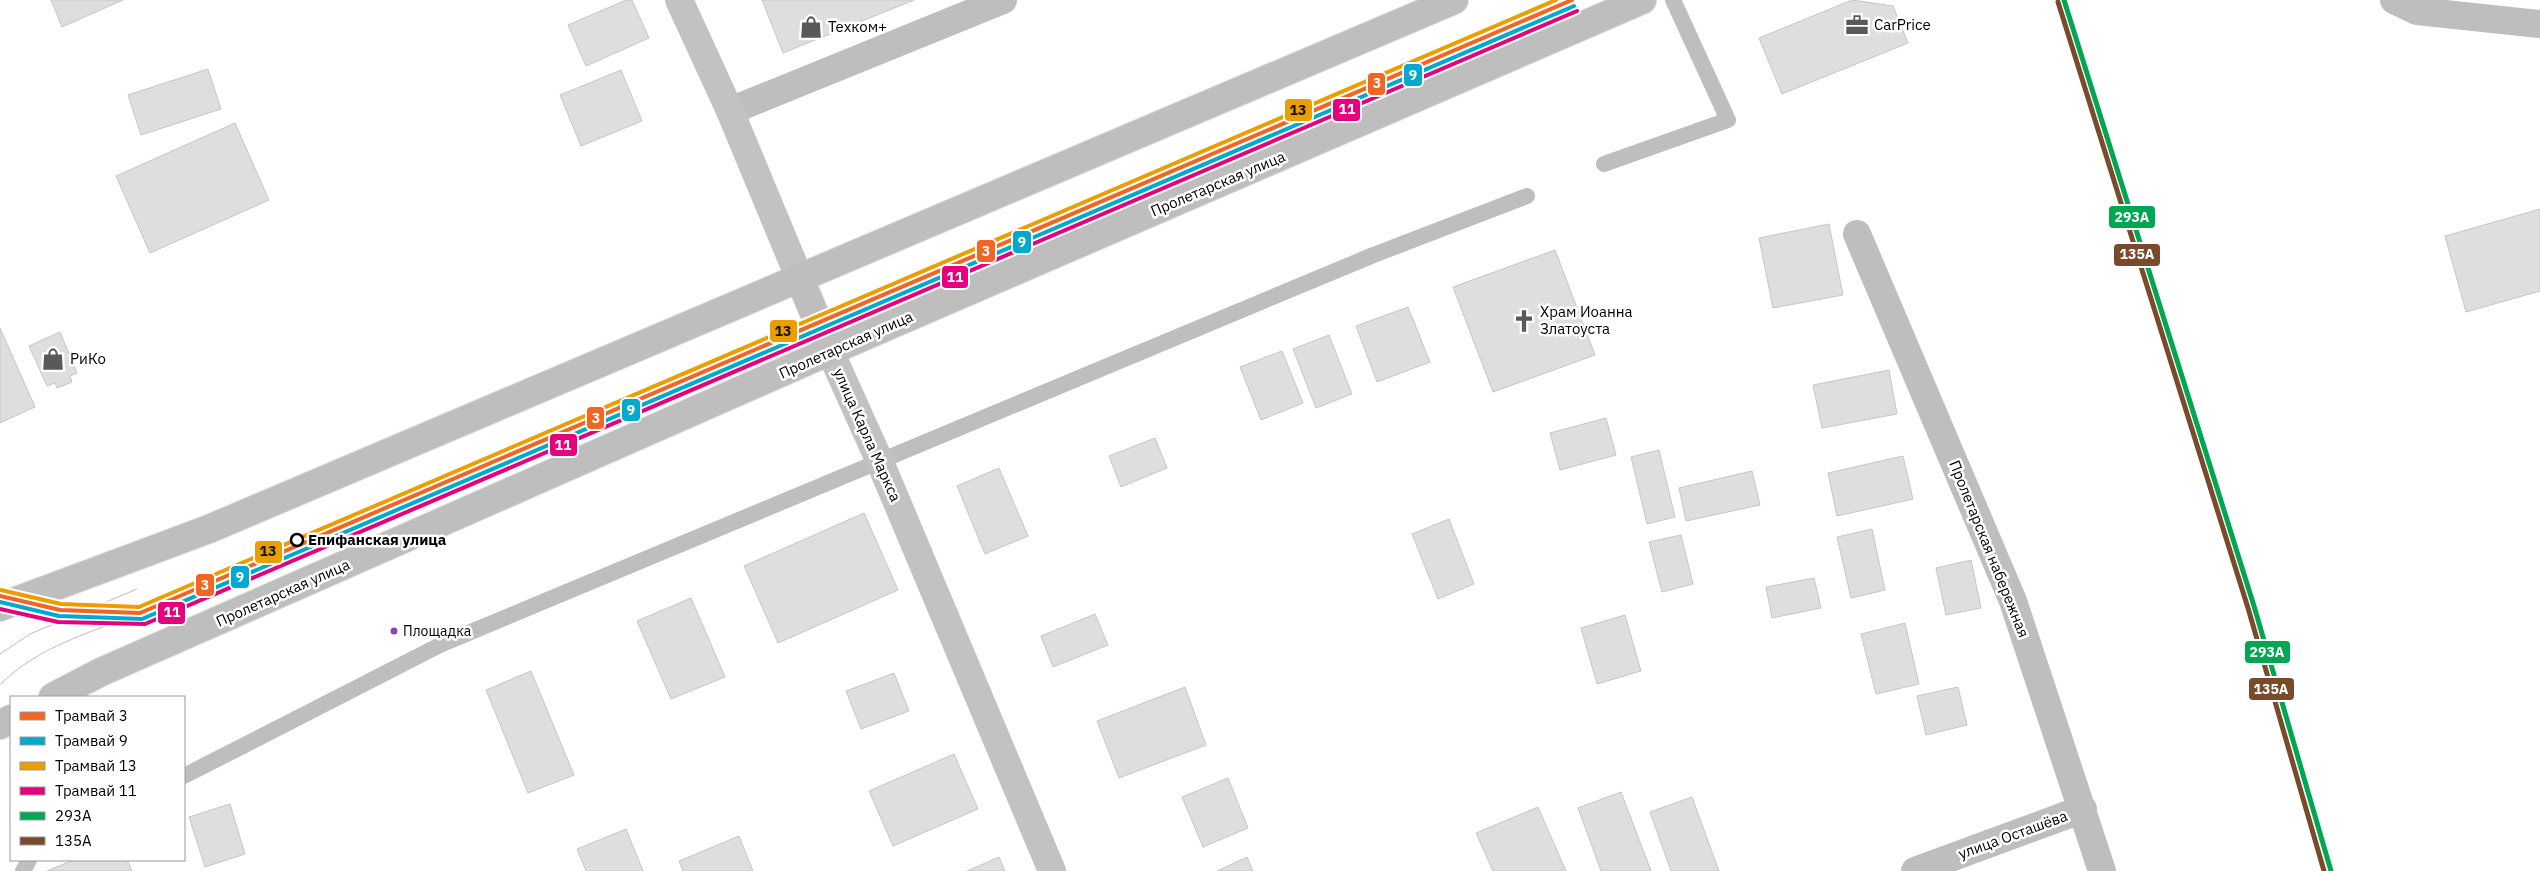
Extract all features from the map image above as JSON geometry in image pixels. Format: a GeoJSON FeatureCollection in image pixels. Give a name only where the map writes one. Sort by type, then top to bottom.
{"type":"FeatureCollection","features":[{"type":"Feature","properties":{"kind":"main road"},"geometry":{"type":"LineString","coordinates":[[730,111],[1003,0]]}},
{"type":"Feature","properties":{"kind":"main road"},"geometry":{"type":"LineString","coordinates":[[0,607],[209,529],[1454,0]]}},
{"type":"Feature","properties":{"kind":"main road","name":"Пролетарская улица"},"geometry":{"type":"LineString","coordinates":[[55,696],[101,672],[830,351],[1642,0]]}},
{"type":"Feature","properties":{"kind":"main road"},"geometry":{"type":"LineString","coordinates":[[2394,0],[2417,10],[2540,24]]}},
{"type":"Feature","properties":{"kind":"main road","name":"Пролетарская набережная"},"geometry":{"type":"LineString","coordinates":[[1857,234],[2013,601],[2102,871]]}},
{"type":"Feature","properties":{"kind":"main road","name":"улица Карла Маркса"},"geometry":{"type":"LineString","coordinates":[[799,277],[830,351]]}},
{"type":"Feature","properties":{"kind":"main road","name":"улица Осташёва"},"geometry":{"type":"LineString","coordinates":[[1915,871],[2083,809]]}},
{"type":"Feature","properties":{"kind":"street","name":"улица Карла Маркса"},"geometry":{"type":"LineString","coordinates":[[679,0],[730,111],[799,277]]}},
{"type":"Feature","properties":{"kind":"street","name":"улица Карла Маркса"},"geometry":{"type":"LineString","coordinates":[[830,351],[880,462],[1052,871]]}},
{"type":"Feature","properties":{"kind":"lane"},"geometry":{"type":"LineString","coordinates":[[1604,164],[1728,120],[1673,0]]}},
{"type":"Feature","properties":{"kind":"lane"},"geometry":{"type":"LineString","coordinates":[[185,775],[442,644],[1371,256],[1527,196]]}},
{"type":"Feature","properties":{"kind":"building"},"geometry":{"type":"Polygon","coordinates":[[[51,0],[123,0],[62,27],[51,0]]]}},
{"type":"Feature","properties":{"kind":"building"},"geometry":{"type":"Polygon","coordinates":[[[626,0],[632,0],[649,38],[586,66],[568,25],[626,0]]]}},
{"type":"Feature","properties":{"kind":"building","name":"Техком+"},"geometry":{"type":"Polygon","coordinates":[[[762,0],[914,0],[783,53],[762,0]]]}},
{"type":"Feature","properties":{"kind":"building"},"geometry":{"type":"Polygon","coordinates":[[[1852,0],[1893,6],[1908,43],[1782,94],[1759,38],[1852,0]]]}},
{"type":"Feature","properties":{"kind":"building"},"geometry":{"type":"Polygon","coordinates":[[[208,69],[221,109],[141,135],[128,95],[208,69]]]}},
{"type":"Feature","properties":{"kind":"building"},"geometry":{"type":"Polygon","coordinates":[[[621,70],[642,121],[581,146],[560,95],[621,70]]]}},
{"type":"Feature","properties":{"kind":"building"},"geometry":{"type":"Polygon","coordinates":[[[235,123],[269,200],[150,253],[116,176],[235,123]]]}},
{"type":"Feature","properties":{"kind":"building"},"geometry":{"type":"Polygon","coordinates":[[[2540,209],[2540,291],[2466,312],[2445,236],[2540,209]]]}},
{"type":"Feature","properties":{"kind":"building"},"geometry":{"type":"Polygon","coordinates":[[[1829,224],[1843,295],[1773,308],[1759,238],[1829,224]]]}},
{"type":"Feature","properties":{"kind":"building","name":"Храм Иоанна Златоуста"},"geometry":{"type":"Polygon","coordinates":[[[1555,250],[1595,355],[1493,392],[1453,287],[1555,250]]]}},
{"type":"Feature","properties":{"kind":"building"},"geometry":{"type":"Polygon","coordinates":[[[1408,307],[1430,362],[1377,382],[1356,326],[1408,307]]]}},
{"type":"Feature","properties":{"kind":"building"},"geometry":{"type":"Polygon","coordinates":[[[0,328],[35,407],[0,423],[0,328]]]}},
{"type":"Feature","properties":{"kind":"building","name":"РиКо"},"geometry":{"type":"Polygon","coordinates":[[[60,332],[77,373],[70,376],[72,382],[57,388],[55,383],[47,386],[29,346],[60,332]]]}},
{"type":"Feature","properties":{"kind":"building"},"geometry":{"type":"Polygon","coordinates":[[[1329,335],[1352,394],[1316,408],[1293,349],[1329,335]]]}},
{"type":"Feature","properties":{"kind":"building"},"geometry":{"type":"Polygon","coordinates":[[[1282,351],[1303,403],[1261,420],[1240,367],[1282,351]]]}},
{"type":"Feature","properties":{"kind":"building"},"geometry":{"type":"Polygon","coordinates":[[[1889,370],[1897,414],[1822,428],[1813,385],[1889,370]]]}},
{"type":"Feature","properties":{"kind":"building"},"geometry":{"type":"Polygon","coordinates":[[[1606,418],[1616,455],[1560,470],[1550,433],[1606,418]]]}},
{"type":"Feature","properties":{"kind":"building"},"geometry":{"type":"Polygon","coordinates":[[[1155,438],[1167,468],[1121,487],[1109,456],[1155,438]]]}},
{"type":"Feature","properties":{"kind":"building"},"geometry":{"type":"Polygon","coordinates":[[[1659,450],[1675,517],[1647,524],[1631,457],[1659,450]]]}},
{"type":"Feature","properties":{"kind":"building"},"geometry":{"type":"Polygon","coordinates":[[[1903,456],[1913,499],[1837,516],[1828,473],[1903,456]]]}},
{"type":"Feature","properties":{"kind":"building"},"geometry":{"type":"Polygon","coordinates":[[[999,468],[1028,536],[985,554],[957,486],[999,468]]]}},
{"type":"Feature","properties":{"kind":"building"},"geometry":{"type":"Polygon","coordinates":[[[1752,471],[1760,505],[1686,521],[1679,488],[1752,471]]]}},
{"type":"Feature","properties":{"kind":"building"},"geometry":{"type":"Polygon","coordinates":[[[864,513],[898,590],[778,643],[744,566],[864,513]]]}},
{"type":"Feature","properties":{"kind":"building"},"geometry":{"type":"Polygon","coordinates":[[[1449,519],[1474,584],[1438,599],[1412,534],[1449,519]]]}},
{"type":"Feature","properties":{"kind":"building"},"geometry":{"type":"Polygon","coordinates":[[[1872,529],[1885,590],[1851,598],[1837,537],[1872,529]]]}},
{"type":"Feature","properties":{"kind":"building"},"geometry":{"type":"Polygon","coordinates":[[[1681,535],[1693,584],[1662,592],[1649,542],[1681,535]]]}},
{"type":"Feature","properties":{"kind":"building"},"geometry":{"type":"Polygon","coordinates":[[[1971,560],[1981,608],[1946,615],[1936,568],[1971,560]]]}},
{"type":"Feature","properties":{"kind":"building"},"geometry":{"type":"Polygon","coordinates":[[[1814,578],[1821,608],[1772,618],[1766,587],[1814,578]]]}},
{"type":"Feature","properties":{"kind":"building"},"geometry":{"type":"Polygon","coordinates":[[[691,598],[725,677],[671,699],[637,621],[691,598]]]}},
{"type":"Feature","properties":{"kind":"building"},"geometry":{"type":"Polygon","coordinates":[[[1095,614],[1108,645],[1053,667],[1041,636],[1095,614]]]}},
{"type":"Feature","properties":{"kind":"building"},"geometry":{"type":"Polygon","coordinates":[[[1625,615],[1641,671],[1597,684],[1581,628],[1625,615]]]}},
{"type":"Feature","properties":{"kind":"building"},"geometry":{"type":"Polygon","coordinates":[[[1905,623],[1919,684],[1876,694],[1861,634],[1905,623]]]}},
{"type":"Feature","properties":{"kind":"building"},"geometry":{"type":"Polygon","coordinates":[[[531,671],[574,775],[528,793],[486,690],[531,671]]]}},
{"type":"Feature","properties":{"kind":"building"},"geometry":{"type":"Polygon","coordinates":[[[894,673],[909,711],[861,729],[846,691],[894,673]]]}},
{"type":"Feature","properties":{"kind":"building"},"geometry":{"type":"Polygon","coordinates":[[[1185,687],[1206,745],[1119,778],[1097,721],[1185,687]]]}},
{"type":"Feature","properties":{"kind":"building"},"geometry":{"type":"Polygon","coordinates":[[[1958,687],[1967,725],[1926,735],[1917,696],[1958,687]]]}},
{"type":"Feature","properties":{"kind":"building"},"geometry":{"type":"Polygon","coordinates":[[[954,754],[978,809],[893,846],[869,791],[954,754]]]}},
{"type":"Feature","properties":{"kind":"building"},"geometry":{"type":"Polygon","coordinates":[[[1228,778],[1248,828],[1203,847],[1182,797],[1228,778]]]}},
{"type":"Feature","properties":{"kind":"building"},"geometry":{"type":"Polygon","coordinates":[[[1621,792],[1651,871],[1601,871],[1578,808],[1621,792]]]}},
{"type":"Feature","properties":{"kind":"building"},"geometry":{"type":"Polygon","coordinates":[[[1692,797],[1719,871],[1671,871],[1650,812],[1692,797]]]}},
{"type":"Feature","properties":{"kind":"building"},"geometry":{"type":"Polygon","coordinates":[[[230,804],[245,854],[205,867],[189,817],[230,804]]]}},
{"type":"Feature","properties":{"kind":"building"},"geometry":{"type":"Polygon","coordinates":[[[1538,807],[1566,871],[1493,871],[1476,833],[1538,807]]]}},
{"type":"Feature","properties":{"kind":"building"},"geometry":{"type":"Polygon","coordinates":[[[626,829],[643,871],[586,871],[577,849],[626,829]]]}},
{"type":"Feature","properties":{"kind":"building"},"geometry":{"type":"Polygon","coordinates":[[[739,836],[753,871],[683,871],[679,861],[739,836]]]}},
{"type":"Feature","properties":{"kind":"building"},"geometry":{"type":"Polygon","coordinates":[[[999,857],[1005,871],[967,871],[999,857]]]}},
{"type":"Feature","properties":{"kind":"building"},"geometry":{"type":"Polygon","coordinates":[[[1247,857],[1253,871],[1217,871],[1247,857]]]}},
{"type":"Feature","properties":{"kind":"building"},"geometry":{"type":"Polygon","coordinates":[[[71,861],[127,861],[132,871],[47,871],[71,861]]]}},
{"type":"Feature","properties":{"kind":"tram line","name":"13"},"geometry":{"type":"LineString","coordinates":[[1,590],[61,604],[139,607],[1556,0]]}},
{"type":"Feature","properties":{"kind":"tram line","name":"3"},"geometry":{"type":"LineString","coordinates":[[0,596],[60,610],[140,613],[1572,0]]}},
{"type":"Feature","properties":{"kind":"tram line","name":"9"},"geometry":{"type":"LineString","coordinates":[[0,602],[59,616],[142,619],[1574,6]]}},
{"type":"Feature","properties":{"kind":"tram line","name":"11"},"geometry":{"type":"LineString","coordinates":[[0,609],[58,622],[145,624],[1577,11]]}},
{"type":"Feature","properties":{"kind":"tram line"},"geometry":{"type":"LineString","coordinates":[[0,654],[30,634],[137,589]]}},
{"type":"Feature","properties":{"kind":"tram line"},"geometry":{"type":"LineString","coordinates":[[0,685],[30,660],[47,651],[84,634],[140,613]]}},
{"type":"Feature","properties":{"kind":"transit line","name":"293А"},"geometry":{"type":"LineString","coordinates":[[2064,0],[2254,606],[2331,871]]}},
{"type":"Feature","properties":{"kind":"transit line","name":"135А"},"geometry":{"type":"LineString","coordinates":[[2058,2],[2248,608],[2324,871]]}},
{"type":"Feature","properties":{"kind":"place","name":"CarPrice"},"geometry":{"type":"Point","coordinates":[1857,25]}},
{"type":"Feature","properties":{"kind":"place","name":"Техком+"},"geometry":{"type":"Point","coordinates":[811,27]}},
{"type":"Feature","properties":{"kind":"place","name":"Храм Иоанна Златоуста"},"geometry":{"type":"Point","coordinates":[1524,321]}},
{"type":"Feature","properties":{"kind":"place","name":"РиКо"},"geometry":{"type":"Point","coordinates":[53,359]}},
{"type":"Feature","properties":{"kind":"place","name":"Епифанская улица"},"geometry":{"type":"Point","coordinates":[297,540]}},
{"type":"Feature","properties":{"kind":"place","name":"Площадка"},"geometry":{"type":"Point","coordinates":[394,631]}}]}
